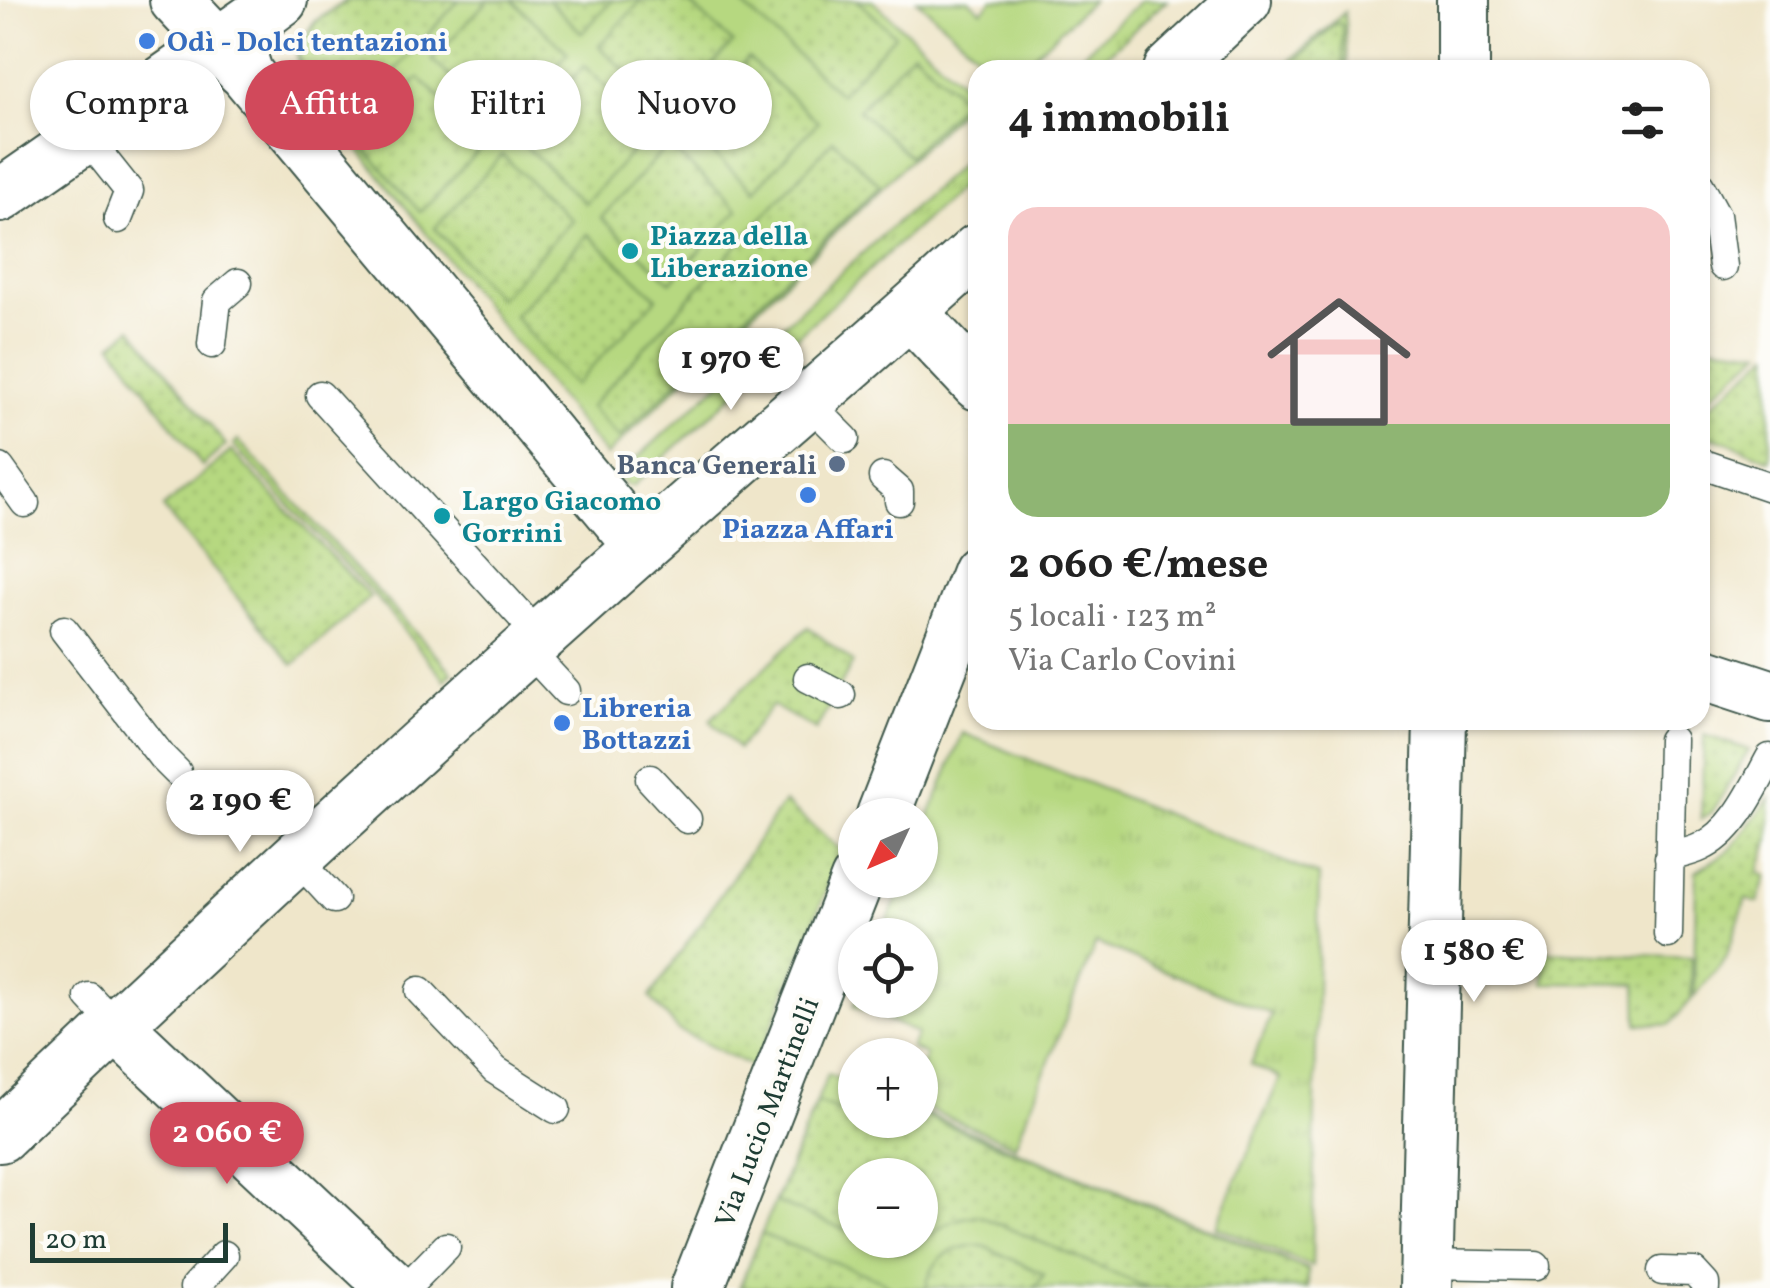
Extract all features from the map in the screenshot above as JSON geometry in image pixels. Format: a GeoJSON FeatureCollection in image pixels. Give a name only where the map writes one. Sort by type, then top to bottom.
{"type":"FeatureCollection","features":[{"type":"Feature","properties":{"kind":"street"},"geometry":{"type":"LineString","coordinates":[[176,0],[252,35],[334,203],[642,547]]}},
{"type":"Feature","properties":{"kind":"street"},"geometry":{"type":"LineString","coordinates":[[1181,60],[1245,0]]}},
{"type":"Feature","properties":{"kind":"street"},"geometry":{"type":"LineString","coordinates":[[1463,0],[1464,60]]}},
{"type":"Feature","properties":{"kind":"street"},"geometry":{"type":"LineString","coordinates":[[211,60],[252,35]]}},
{"type":"Feature","properties":{"kind":"street"},"geometry":{"type":"LineString","coordinates":[[0,196],[67,150]]}},
{"type":"Feature","properties":{"kind":"street"},"geometry":{"type":"LineString","coordinates":[[0,1136],[102,1011],[534,644],[968,259]]}},
{"type":"Feature","properties":{"kind":"street"},"geometry":{"type":"LineString","coordinates":[[910,312],[968,373]]}},
{"type":"Feature","properties":{"kind":"street"},"geometry":{"type":"LineString","coordinates":[[888,798],[907,726],[968,594]]}},
{"type":"Feature","properties":{"kind":"street"},"geometry":{"type":"LineString","coordinates":[[1710,676],[1770,696]]}},
{"type":"Feature","properties":{"kind":"street"},"geometry":{"type":"LineString","coordinates":[[1426,1276],[1440,730]]}},
{"type":"Feature","properties":{"kind":"street","name":"Via Lucio Martinelli"},"geometry":{"type":"LineString","coordinates":[[697,1288],[850,898]]}},
{"type":"Feature","properties":{"kind":"street"},"geometry":{"type":"LineString","coordinates":[[102,1011],[279,1195],[394,1288]]}},
{"type":"Feature","properties":{"kind":"lane"},"geometry":{"type":"LineString","coordinates":[[96,150],[129,191],[118,219]]}},
{"type":"Feature","properties":{"kind":"lane"},"geometry":{"type":"LineString","coordinates":[[1710,204],[1716,214],[1723,266]]}},
{"type":"Feature","properties":{"kind":"lane"},"geometry":{"type":"LineString","coordinates":[[212,344],[216,301],[238,283]]}},
{"type":"Feature","properties":{"kind":"lane"},"geometry":{"type":"LineString","coordinates":[[320,395],[534,644],[566,691]]}},
{"type":"Feature","properties":{"kind":"lane"},"geometry":{"type":"LineString","coordinates":[[808,402],[846,439]]}},
{"type":"Feature","properties":{"kind":"lane"},"geometry":{"type":"LineString","coordinates":[[1710,466],[1770,487]]}},
{"type":"Feature","properties":{"kind":"lane"},"geometry":{"type":"LineString","coordinates":[[0,468],[25,503]]}},
{"type":"Feature","properties":{"kind":"lane"},"geometry":{"type":"LineString","coordinates":[[883,476],[899,492],[899,501]]}},
{"type":"Feature","properties":{"kind":"lane"},"geometry":{"type":"LineString","coordinates":[[64,630],[177,772]]}},
{"type":"Feature","properties":{"kind":"lane"},"geometry":{"type":"LineString","coordinates":[[808,678],[841,694]]}},
{"type":"Feature","properties":{"kind":"lane"},"geometry":{"type":"LineString","coordinates":[[1668,934],[1672,740]]}},
{"type":"Feature","properties":{"kind":"lane"},"geometry":{"type":"LineString","coordinates":[[1669,857],[1699,848],[1721,834],[1770,758]]}},
{"type":"Feature","properties":{"kind":"lane"},"geometry":{"type":"LineString","coordinates":[[650,780],[687,819]]}},
{"type":"Feature","properties":{"kind":"lane"},"geometry":{"type":"LineString","coordinates":[[275,863],[334,899]]}},
{"type":"Feature","properties":{"kind":"lane"},"geometry":{"type":"LineString","coordinates":[[420,991],[495,1070],[556,1108]]}},
{"type":"Feature","properties":{"kind":"lane"},"geometry":{"type":"LineString","coordinates":[[406,1288],[446,1246]]}},
{"type":"Feature","properties":{"kind":"lane"},"geometry":{"type":"LineString","coordinates":[[194,1288],[224,1255]]}},
{"type":"Feature","properties":{"kind":"lane"},"geometry":{"type":"LineString","coordinates":[[1426,1276],[1536,1266]]}},
{"type":"Feature","properties":{"kind":"lane"},"geometry":{"type":"LineString","coordinates":[[1662,1271],[1694,1272],[1705,1288]]}},
{"type":"Feature","properties":{"kind":"green space"},"geometry":{"type":"Polygon","coordinates":[[[347,0],[872,0],[968,88],[968,103],[606,456],[359,150],[414,150],[414,60],[297,60],[296,50],[314,22],[347,0]]]}},
{"type":"Feature","properties":{"kind":"green space"},"geometry":{"type":"Polygon","coordinates":[[[349,0],[459,0],[405,60],[300,60],[298,50],[316,22],[349,0]]]}},
{"type":"Feature","properties":{"kind":"green space"},"geometry":{"type":"Polygon","coordinates":[[[488,0],[512,0],[568,53],[562,60],[432,60],[488,0]]]}},
{"type":"Feature","properties":{"kind":"green space"},"geometry":{"type":"Polygon","coordinates":[[[548,0],[613,0],[582,33],[548,0]]]}},
{"type":"Feature","properties":{"kind":"green space"},"geometry":{"type":"Polygon","coordinates":[[[642,0],[686,0],[733,43],[717,60],[614,60],[599,46],[642,0]]]}},
{"type":"Feature","properties":{"kind":"green space"},"geometry":{"type":"Polygon","coordinates":[[[737,0],[857,0],[895,35],[840,94],[737,0]]]}},
{"type":"Feature","properties":{"kind":"green space"},"geometry":{"type":"Polygon","coordinates":[[[917,0],[969,0],[982,11],[992,0],[1092,0],[1029,60],[984,60],[917,0]]]}},
{"type":"Feature","properties":{"kind":"green space"},"geometry":{"type":"Polygon","coordinates":[[[1142,0],[1167,0],[1101,60],[1076,60],[1142,0]]]}},
{"type":"Feature","properties":{"kind":"green space"},"geometry":{"type":"Polygon","coordinates":[[[1345,12],[1347,60],[1291,60],[1345,12]]]}},
{"type":"Feature","properties":{"kind":"green space"},"geometry":{"type":"Polygon","coordinates":[[[1335,24],[1342,24],[1343,60],[1297,60],[1335,24]]]}},
{"type":"Feature","properties":{"kind":"green space"},"geometry":{"type":"Polygon","coordinates":[[[913,51],[965,100],[909,156],[858,110],[913,51]]]}},
{"type":"Feature","properties":{"kind":"green space"},"geometry":{"type":"Polygon","coordinates":[[[584,66],[601,82],[601,150],[634,150],[585,203],[530,150],[581,150],[584,66]]]}},
{"type":"Feature","properties":{"kind":"green space"},"geometry":{"type":"Polygon","coordinates":[[[419,78],[434,92],[434,150],[479,150],[420,212],[366,150],[414,150],[414,83],[419,78]]]}},
{"type":"Feature","properties":{"kind":"green space"},"geometry":{"type":"Polygon","coordinates":[[[772,80],[818,122],[754,191],[709,150],[772,150],[772,80]]]}},
{"type":"Feature","properties":{"kind":"green space"},"geometry":{"type":"Polygon","coordinates":[[[833,140],[880,185],[619,438],[590,407],[833,140]]]}},
{"type":"Feature","properties":{"kind":"green space"},"geometry":{"type":"Polygon","coordinates":[[[663,150],[673,150],[738,210],[671,282],[601,218],[663,150]]]}},
{"type":"Feature","properties":{"kind":"green space"},"geometry":{"type":"Polygon","coordinates":[[[502,155],[572,220],[498,299],[435,228],[502,155]]]}},
{"type":"Feature","properties":{"kind":"green space"},"geometry":{"type":"Polygon","coordinates":[[[968,157],[968,180],[634,485],[629,486],[621,479],[623,471],[968,157]]]}},
{"type":"Feature","properties":{"kind":"green space"},"geometry":{"type":"Polygon","coordinates":[[[588,234],[657,298],[574,386],[514,316],[588,234]]]}},
{"type":"Feature","properties":{"kind":"green space"},"geometry":{"type":"Polygon","coordinates":[[[132,328],[226,445],[202,466],[112,344],[132,328]]]}},
{"type":"Feature","properties":{"kind":"green space"},"geometry":{"type":"Polygon","coordinates":[[[1710,345],[1762,351],[1710,396],[1710,345]]]}},
{"type":"Feature","properties":{"kind":"green space"},"geometry":{"type":"Polygon","coordinates":[[[1770,353],[1770,460],[1710,437],[1710,406],[1770,353]]]}},
{"type":"Feature","properties":{"kind":"green space"},"geometry":{"type":"Polygon","coordinates":[[[238,440],[452,672],[445,680],[375,596],[233,445],[238,440]]]}},
{"type":"Feature","properties":{"kind":"green space"},"geometry":{"type":"Polygon","coordinates":[[[231,451],[370,597],[293,665],[163,508],[231,451]]]}},
{"type":"Feature","properties":{"kind":"green space"},"geometry":{"type":"Polygon","coordinates":[[[808,627],[853,662],[816,730],[772,705],[738,749],[710,720],[808,627]]]}},
{"type":"Feature","properties":{"kind":"green space"},"geometry":{"type":"Polygon","coordinates":[[[963,733],[1319,876],[1312,1266],[1216,1227],[1280,1078],[1251,1064],[1272,1014],[1096,943],[1015,1145],[938,1113],[938,1038],[915,1038],[917,1033],[882,1018],[938,1018],[938,918],[889,918],[897,898],[938,898],[937,798],[963,733]]]}},
{"type":"Feature","properties":{"kind":"green space"},"geometry":{"type":"Polygon","coordinates":[[[1704,735],[1749,750],[1713,811],[1701,819],[1704,735]]]}},
{"type":"Feature","properties":{"kind":"green space"},"geometry":{"type":"Polygon","coordinates":[[[1770,798],[1770,838],[1759,873],[1767,876],[1758,903],[1746,899],[1726,958],[1694,997],[1696,872],[1731,849],[1770,798]]]}},
{"type":"Feature","properties":{"kind":"green space"},"geometry":{"type":"Polygon","coordinates":[[[784,802],[838,848],[838,861],[755,1068],[678,1030],[650,997],[784,802]]]}},
{"type":"Feature","properties":{"kind":"green space"},"geometry":{"type":"Polygon","coordinates":[[[1544,951],[1692,957],[1691,1000],[1669,1025],[1638,1024],[1637,984],[1544,983],[1544,951]]]}},
{"type":"Feature","properties":{"kind":"green space"},"geometry":{"type":"Polygon","coordinates":[[[828,1074],[838,1078],[838,1138],[938,1138],[938,1118],[1308,1269],[1308,1288],[739,1288],[828,1074]]]}},
{"type":"Feature","properties":{"kind":"green space"},"geometry":{"type":"Polygon","coordinates":[[[817,1102],[838,1110],[838,1138],[938,1138],[938,1121],[1308,1270],[1307,1288],[1148,1288],[980,1216],[951,1222],[938,1230],[938,1158],[838,1158],[838,1227],[776,1202],[817,1102]]]}},
{"type":"Feature","properties":{"kind":"green space"},"geometry":{"type":"Polygon","coordinates":[[[761,1234],[883,1281],[892,1288],[740,1288],[761,1234]]]}},
{"type":"Feature","properties":{"kind":"green space"},"geometry":{"type":"Polygon","coordinates":[[[975,1245],[1044,1274],[1032,1288],[926,1288],[942,1257],[975,1245]]]}},
{"type":"Feature","properties":{"kind":"place","name":"Odì - Dolci tentazioni"},"geometry":{"type":"Point","coordinates":[147,41]}},
{"type":"Feature","properties":{"kind":"place","name":"Piazza della Liberazione"},"geometry":{"type":"Point","coordinates":[630,251]}},
{"type":"Feature","properties":{"kind":"place","name":"Banca Generali"},"geometry":{"type":"Point","coordinates":[837,464]}},
{"type":"Feature","properties":{"kind":"place","name":"Piazza Affari"},"geometry":{"type":"Point","coordinates":[808,495]}},
{"type":"Feature","properties":{"kind":"place","name":"Largo Giacomo Gorrini"},"geometry":{"type":"Point","coordinates":[442,516]}},
{"type":"Feature","properties":{"kind":"place","name":"Libreria Bottazzi"},"geometry":{"type":"Point","coordinates":[562,723]}}]}
